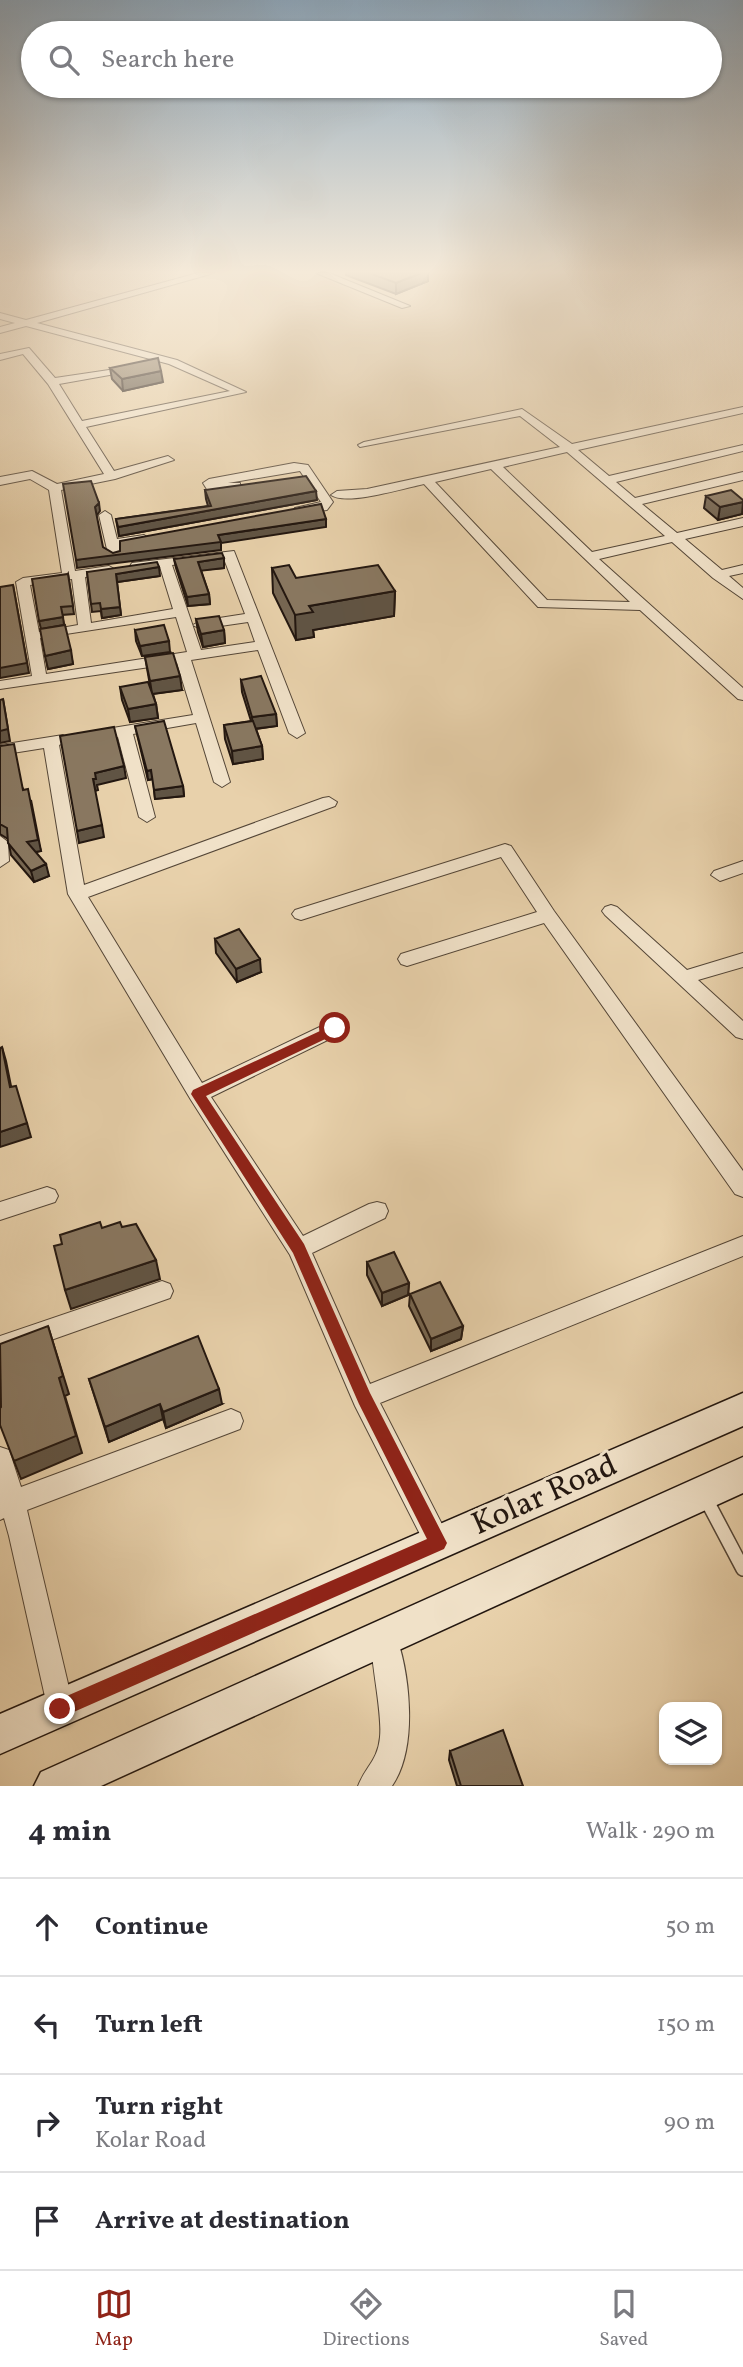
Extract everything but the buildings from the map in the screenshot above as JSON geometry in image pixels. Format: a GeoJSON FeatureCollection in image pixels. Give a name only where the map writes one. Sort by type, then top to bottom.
{"type":"FeatureCollection","features":[{"type":"Feature","properties":{"kind":"main road","name":"Kolar Road"},"geometry":{"type":"LineString","coordinates":[[0,1734],[743,1409]]}},
{"type":"Feature","properties":{"kind":"main road"},"geometry":{"type":"LineString","coordinates":[[55,1786],[743,1475]]}},
{"type":"Feature","properties":{"kind":"street"},"geometry":{"type":"LineString","coordinates":[[31,356],[52,382],[111,476]]}},
{"type":"Feature","properties":{"kind":"street"},"geometry":{"type":"LineString","coordinates":[[79,425],[241,392],[173,362],[152,356]]}},
{"type":"Feature","properties":{"kind":"street"},"geometry":{"type":"LineString","coordinates":[[52,382],[173,362]]}},
{"type":"Feature","properties":{"kind":"street"},"geometry":{"type":"LineString","coordinates":[[364,445],[522,412],[608,480],[743,594]]}},
{"type":"Feature","properties":{"kind":"street"},"geometry":{"type":"LineString","coordinates":[[337,495],[367,493],[740,413]]}},
{"type":"Feature","properties":{"kind":"street"},"geometry":{"type":"LineString","coordinates":[[608,480],[743,448]]}},
{"type":"Feature","properties":{"kind":"street"},"geometry":{"type":"LineString","coordinates":[[0,481],[32,475],[55,488],[168,460]]}},
{"type":"Feature","properties":{"kind":"street"},"geometry":{"type":"LineString","coordinates":[[494,465],[589,557],[743,696]]}},
{"type":"Feature","properties":{"kind":"street"},"geometry":{"type":"LineString","coordinates":[[283,514],[326,505],[327,502],[304,468],[294,467],[209,483],[209,486],[218,489],[309,476]]}},
{"type":"Feature","properties":{"kind":"street"},"geometry":{"type":"LineString","coordinates":[[633,502],[743,476]]}},
{"type":"Feature","properties":{"kind":"street"},"geometry":{"type":"LineString","coordinates":[[427,480],[543,604],[644,606]]}},
{"type":"Feature","properties":{"kind":"street"},"geometry":{"type":"LineString","coordinates":[[55,488],[85,628]]}},
{"type":"Feature","properties":{"kind":"street"},"geometry":{"type":"LineString","coordinates":[[105,515],[116,569]]}},
{"type":"Feature","properties":{"kind":"street"},"geometry":{"type":"LineString","coordinates":[[589,557],[743,522]]}},
{"type":"Feature","properties":{"kind":"street"},"geometry":{"type":"LineString","coordinates":[[112,544],[152,537]]}},
{"type":"Feature","properties":{"kind":"street"},"geometry":{"type":"LineString","coordinates":[[40,679],[23,582],[229,554],[297,733]]}},
{"type":"Feature","properties":{"kind":"street"},"geometry":{"type":"LineString","coordinates":[[165,563],[186,627],[201,718],[222,782]]}},
{"type":"Feature","properties":{"kind":"street"},"geometry":{"type":"LineString","coordinates":[[718,575],[743,569]]}},
{"type":"Feature","properties":{"kind":"street"},"geometry":{"type":"LineString","coordinates":[[33,637],[181,612]]}},
{"type":"Feature","properties":{"kind":"street"},"geometry":{"type":"LineString","coordinates":[[186,627],[254,617]]}},
{"type":"Feature","properties":{"kind":"street"},"geometry":{"type":"LineString","coordinates":[[0,685],[265,645]]}},
{"type":"Feature","properties":{"kind":"street"},"geometry":{"type":"LineString","coordinates":[[723,677],[743,672]]}},
{"type":"Feature","properties":{"kind":"street"},"geometry":{"type":"LineString","coordinates":[[0,750],[201,718]]}},
{"type":"Feature","properties":{"kind":"street"},"geometry":{"type":"LineString","coordinates":[[125,732],[147,817]]}},
{"type":"Feature","properties":{"kind":"street"},"geometry":{"type":"LineString","coordinates":[[51,742],[77,894],[198,1094],[299,1249],[364,1398],[438,1543]]}},
{"type":"Feature","properties":{"kind":"street"},"geometry":{"type":"LineString","coordinates":[[77,894],[328,802]]}},
{"type":"Feature","properties":{"kind":"street"},"geometry":{"type":"LineString","coordinates":[[0,842],[0,861]]}},
{"type":"Feature","properties":{"kind":"street"},"geometry":{"type":"LineString","coordinates":[[300,914],[505,850],[548,915],[743,1188]]}},
{"type":"Feature","properties":{"kind":"street"},"geometry":{"type":"LineString","coordinates":[[720,875],[743,867]]}},
{"type":"Feature","properties":{"kind":"street"},"geometry":{"type":"LineString","coordinates":[[611,911],[743,1032]]}},
{"type":"Feature","properties":{"kind":"street"},"geometry":{"type":"LineString","coordinates":[[407,959],[548,915]]}},
{"type":"Feature","properties":{"kind":"street"},"geometry":{"type":"LineString","coordinates":[[683,978],[743,960]]}},
{"type":"Feature","properties":{"kind":"street"},"geometry":{"type":"LineString","coordinates":[[198,1094],[335,1028]]}},
{"type":"Feature","properties":{"kind":"street"},"geometry":{"type":"LineString","coordinates":[[0,1211],[47,1196]]}},
{"type":"Feature","properties":{"kind":"street"},"geometry":{"type":"LineString","coordinates":[[299,1249],[377,1211]]}},
{"type":"Feature","properties":{"kind":"street"},"geometry":{"type":"LineString","coordinates":[[364,1398],[743,1246]]}},
{"type":"Feature","properties":{"kind":"street"},"geometry":{"type":"LineString","coordinates":[[0,1347],[162,1291]]}},
{"type":"Feature","properties":{"kind":"street"},"geometry":{"type":"LineString","coordinates":[[6,1504],[231,1421]]}},
{"type":"Feature","properties":{"kind":"street"},"geometry":{"type":"LineString","coordinates":[[0,1459],[6,1504],[60,1709]]}},
{"type":"Feature","properties":{"kind":"street"},"geometry":{"type":"LineString","coordinates":[[373,1786],[380,1781],[395,1745],[394,1689],[383,1637]]}},
{"type":"Feature","properties":{"kind":"lane"},"geometry":{"type":"LineString","coordinates":[[703,1493],[743,1569]]}},
{"type":"Feature","properties":{"kind":"route"},"geometry":{"type":"LineString","coordinates":[[60,1709],[438,1543],[364,1398],[299,1249],[198,1094],[335,1028]]}}]}
